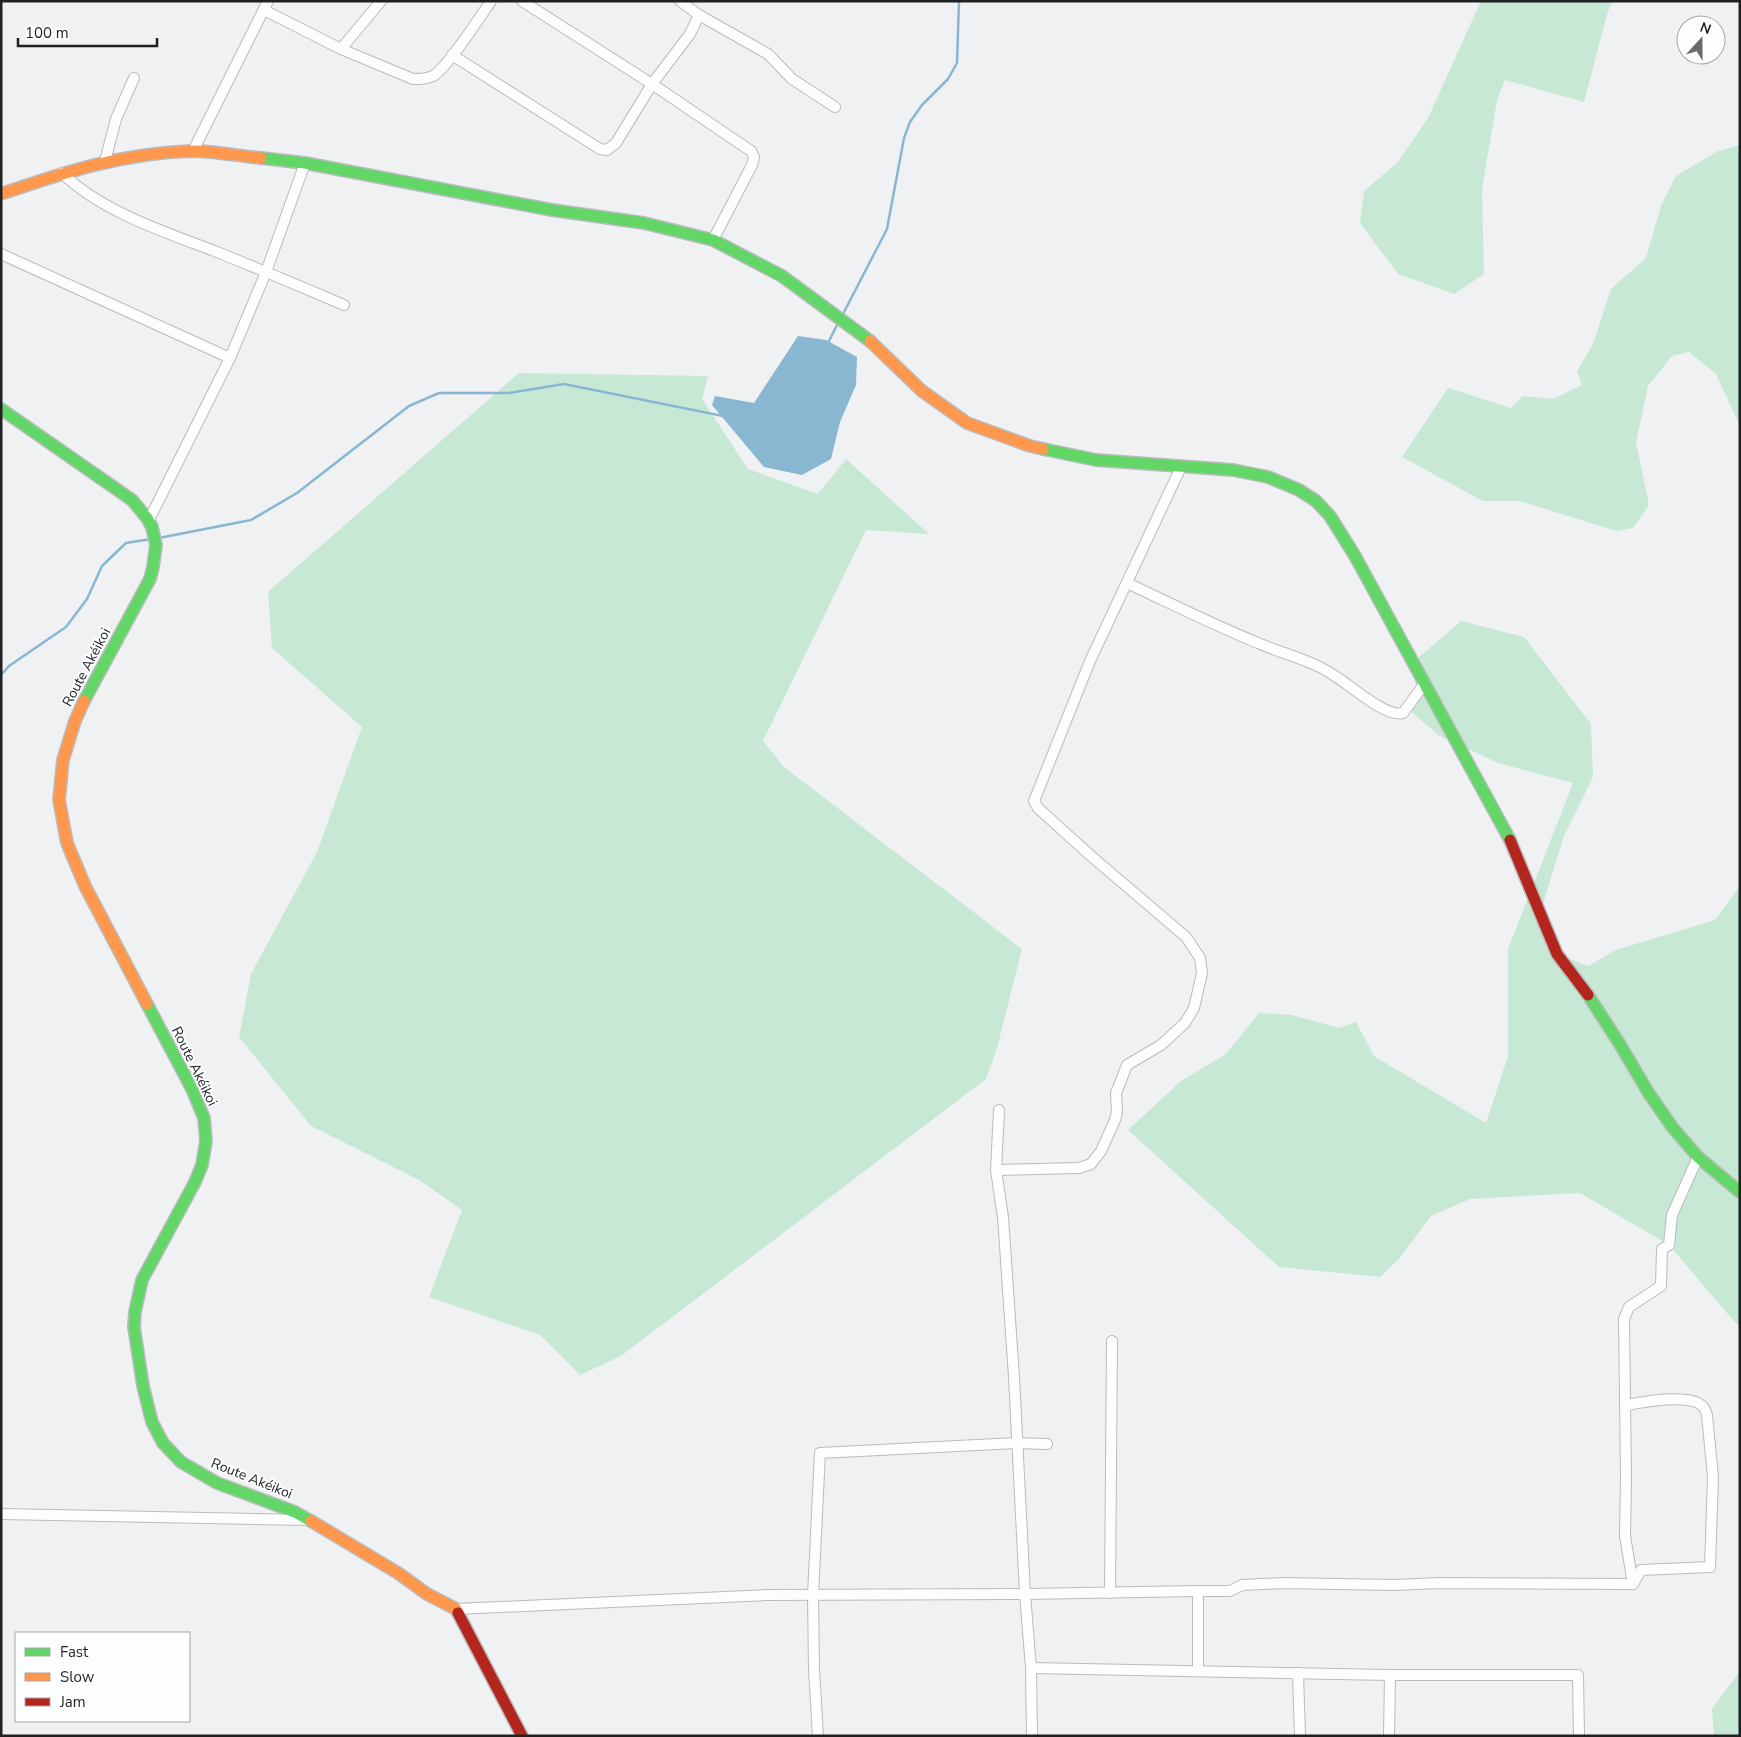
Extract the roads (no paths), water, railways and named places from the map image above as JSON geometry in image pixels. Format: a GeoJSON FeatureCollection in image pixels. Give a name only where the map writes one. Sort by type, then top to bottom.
{"type":"FeatureCollection","features":[{"type":"Feature","properties":{"kind":"street"},"geometry":{"type":"LineString","coordinates":[[341,49],[381,1]]}},
{"type":"Feature","properties":{"kind":"street"},"geometry":{"type":"LineString","coordinates":[[193,151],[266,5],[341,49],[414,79],[425,79],[435,75],[452,55],[491,1]]}},
{"type":"Feature","properties":{"kind":"street"},"geometry":{"type":"LineString","coordinates":[[522,1],[652,84],[751,151],[754,157],[752,165],[713,240]]}},
{"type":"Feature","properties":{"kind":"street"},"geometry":{"type":"LineString","coordinates":[[680,1],[700,15],[768,54],[792,79],[835,107]]}},
{"type":"Feature","properties":{"kind":"street"},"geometry":{"type":"LineString","coordinates":[[452,55],[600,149],[607,150],[616,143],[652,84],[690,34],[700,15]]}},
{"type":"Feature","properties":{"kind":"street"},"geometry":{"type":"LineString","coordinates":[[105,161],[116,119],[134,78]]}},
{"type":"Feature","properties":{"kind":"street"},"geometry":{"type":"LineString","coordinates":[[1,194],[62,173],[105,161],[132,156],[193,151],[305,163],[552,210],[644,223],[713,240],[782,276],[875,344],[922,390],[967,423],[1030,446],[1096,460],[1233,470],[1268,477],[1299,490],[1316,501],[1341,532],[1425,683],[1506,831],[1557,954],[1596,1008],[1648,1092],[1673,1128],[1698,1156],[1740,1192]]}},
{"type":"Feature","properties":{"kind":"street"},"geometry":{"type":"LineString","coordinates":[[149,520],[230,358],[266,272],[305,163]]}},
{"type":"Feature","properties":{"kind":"street"},"geometry":{"type":"LineString","coordinates":[[62,173],[76,186],[148,225],[266,272],[344,306]]}},
{"type":"Feature","properties":{"kind":"street"},"geometry":{"type":"LineString","coordinates":[[1,254],[230,358]]}},
{"type":"Feature","properties":{"kind":"street","name":"Route Akéikoi"},"geometry":{"type":"LineString","coordinates":[[1,409],[132,500],[149,520],[156,540],[155,561],[150,579],[95,679],[75,721],[63,760],[59,800],[67,843],[86,886],[192,1089],[204,1118],[206,1141],[199,1173],[150,1264],[142,1280],[137,1297],[134,1327],[142,1386],[152,1422],[163,1443],[180,1462],[217,1483],[295,1512],[383,1564],[427,1594],[456,1609]]}},
{"type":"Feature","properties":{"kind":"street"},"geometry":{"type":"LineString","coordinates":[[996,1170],[1079,1168],[1091,1164],[1101,1151],[1115,1120],[1117,1112],[1116,1093],[1127,1065],[1161,1045],[1185,1023],[1194,1008],[1200,990],[1202,973],[1200,958],[1186,937],[1091,856],[1034,801],[1090,660],[1181,467]]}},
{"type":"Feature","properties":{"kind":"street"},"geometry":{"type":"LineString","coordinates":[[1126,583],[1257,643],[1318,666],[1359,694],[1394,714],[1403,712],[1425,683]]}},
{"type":"Feature","properties":{"kind":"street"},"geometry":{"type":"LineString","coordinates":[[1000,1110],[996,1170],[1003,1217],[1014,1377],[1016,1443],[1031,1668],[1032,1736]]}},
{"type":"Feature","properties":{"kind":"street"},"geometry":{"type":"LineString","coordinates":[[1633,1584],[1625,1536],[1626,1405],[1624,1320],[1626,1311],[1630,1307],[1661,1286],[1662,1249],[1669,1245],[1672,1215],[1698,1156]]}},
{"type":"Feature","properties":{"kind":"street"},"geometry":{"type":"LineString","coordinates":[[1110,1593],[1112,1341]]}},
{"type":"Feature","properties":{"kind":"street"},"geometry":{"type":"LineString","coordinates":[[1626,1405],[1673,1399],[1699,1403],[1707,1415],[1713,1476],[1710,1567],[1641,1570],[1633,1584]]}},
{"type":"Feature","properties":{"kind":"street"},"geometry":{"type":"LineString","coordinates":[[818,1736],[814,1670],[813,1595],[820,1453],[1016,1443],[1047,1444]]}},
{"type":"Feature","properties":{"kind":"street"},"geometry":{"type":"LineString","coordinates":[[1,1514],[309,1520]]}},
{"type":"Feature","properties":{"kind":"street"},"geometry":{"type":"LineString","coordinates":[[522,1736],[456,1609],[767,1595],[1230,1591],[1242,1585],[1283,1583],[1394,1586],[1440,1584],[1633,1584]]}},
{"type":"Feature","properties":{"kind":"street"},"geometry":{"type":"LineString","coordinates":[[1198,1591],[1198,1670]]}},
{"type":"Feature","properties":{"kind":"street"},"geometry":{"type":"LineString","coordinates":[[1031,1668],[1390,1675],[1578,1675],[1579,1736]]}},
{"type":"Feature","properties":{"kind":"street"},"geometry":{"type":"LineString","coordinates":[[1298,1673],[1300,1736]]}},
{"type":"Feature","properties":{"kind":"street"},"geometry":{"type":"LineString","coordinates":[[1389,1736],[1390,1675]]}},
{"type":"Feature","properties":{"kind":"water"},"geometry":{"type":"Polygon","coordinates":[[[798,336],[826,340],[857,357],[856,385],[840,422],[831,459],[802,475],[764,467],[712,405],[715,396],[754,403],[798,336]]]}},
{"type":"Feature","properties":{"kind":"waterway"},"geometry":{"type":"LineString","coordinates":[[843,314],[887,229],[904,138],[910,122],[922,105],[948,79],[957,63],[959,1]]}},
{"type":"Feature","properties":{"kind":"waterway"},"geometry":{"type":"LineString","coordinates":[[828,343],[838,323]]}},
{"type":"Feature","properties":{"kind":"waterway"},"geometry":{"type":"LineString","coordinates":[[159,538],[251,520],[297,493],[409,406],[439,393],[509,393],[564,384],[723,416]]}},
{"type":"Feature","properties":{"kind":"waterway"},"geometry":{"type":"LineString","coordinates":[[1,675],[9,666],[66,627],[87,599],[102,566],[126,543],[151,539]]}}]}
